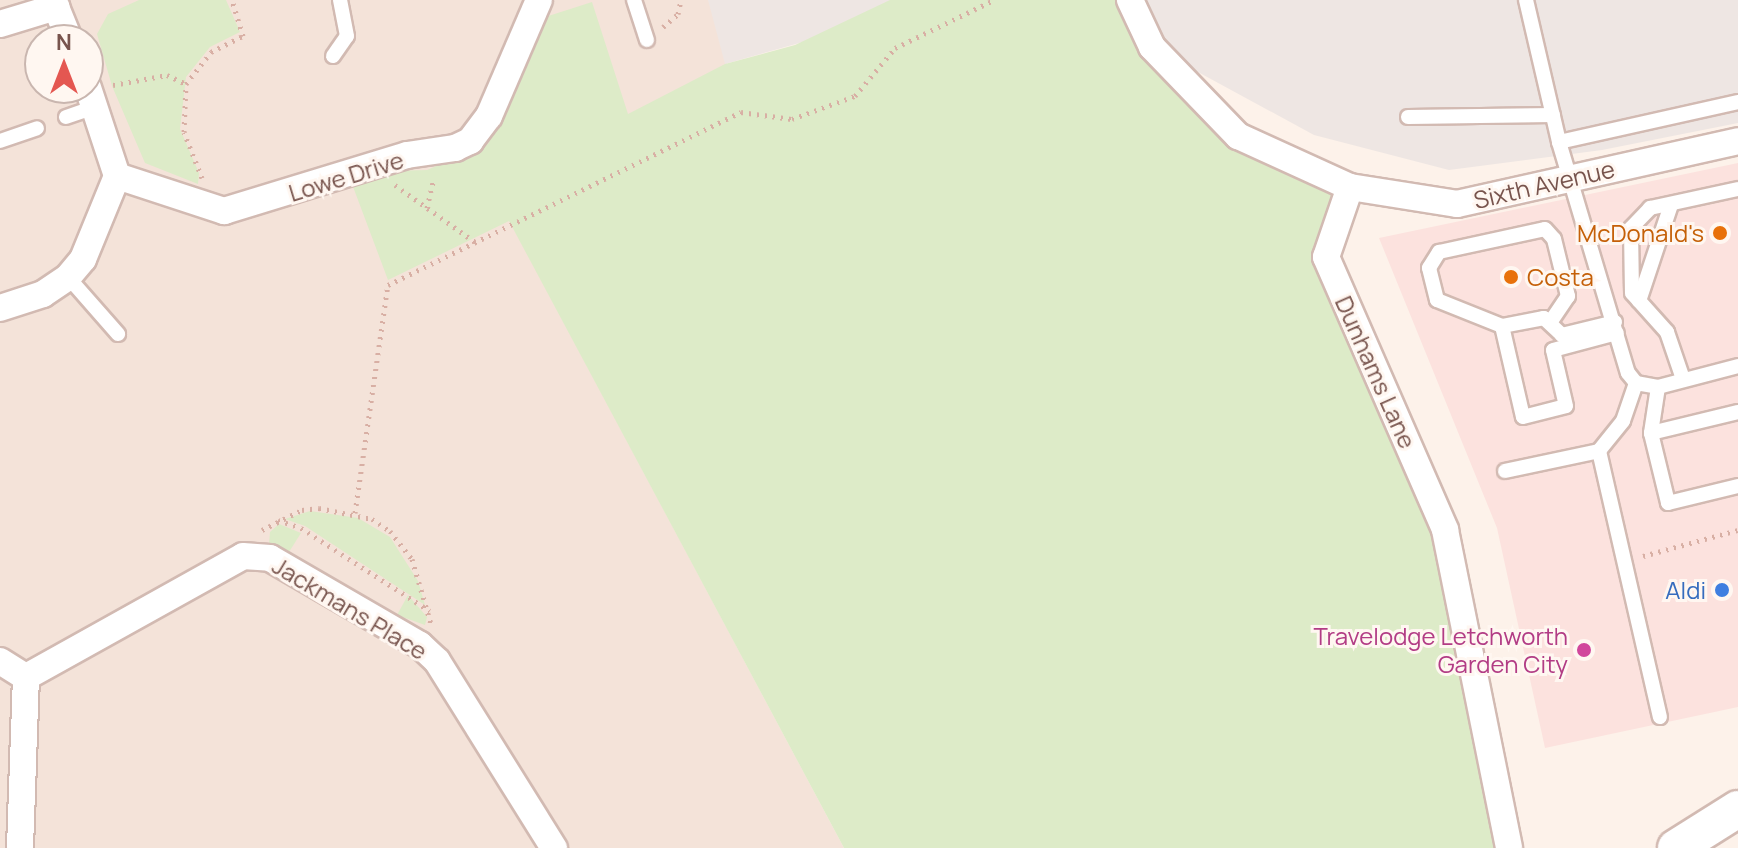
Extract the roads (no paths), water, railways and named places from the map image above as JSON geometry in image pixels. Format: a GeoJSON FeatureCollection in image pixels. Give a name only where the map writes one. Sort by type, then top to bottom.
{"type":"FeatureCollection","features":[{"type":"Feature","properties":{"kind":"main road"},"geometry":{"type":"LineString","coordinates":[[1676,848],[1738,809]]}},
{"type":"Feature","properties":{"kind":"street","name":"Lowe Drive"},"geometry":{"type":"LineString","coordinates":[[117,176],[192,204],[224,211],[243,208],[407,155],[439,154],[470,141],[489,116],[539,0]]}},
{"type":"Feature","properties":{"kind":"street"},"geometry":{"type":"LineString","coordinates":[[1130,0],[1152,47],[1238,136],[1350,187]]}},
{"type":"Feature","properties":{"kind":"street"},"geometry":{"type":"LineString","coordinates":[[0,24],[66,4],[68,24]]}},
{"type":"Feature","properties":{"kind":"street"},"geometry":{"type":"LineString","coordinates":[[0,308],[43,294],[68,277],[83,259],[117,176],[94,104]]}},
{"type":"Feature","properties":{"kind":"street","name":"Sixth Avenue"},"geometry":{"type":"LineString","coordinates":[[1350,187],[1457,204],[1738,141]]}},
{"type":"Feature","properties":{"kind":"street","name":"Dunhams Lane"},"geometry":{"type":"LineString","coordinates":[[1350,187],[1326,257],[1445,530],[1509,848]]}},
{"type":"Feature","properties":{"kind":"street","name":"Jackmans Place"},"geometry":{"type":"LineString","coordinates":[[26,677],[243,556],[270,558],[420,645],[447,675],[554,848]]}},
{"type":"Feature","properties":{"kind":"street"},"geometry":{"type":"LineString","coordinates":[[0,661],[26,677],[20,848]]}},
{"type":"Feature","properties":{"kind":"lane"},"geometry":{"type":"LineString","coordinates":[[333,56],[347,36],[340,0]]}},
{"type":"Feature","properties":{"kind":"lane"},"geometry":{"type":"LineString","coordinates":[[634,0],[646,37]]}},
{"type":"Feature","properties":{"kind":"lane"},"geometry":{"type":"LineString","coordinates":[[1526,0],[1559,142],[1628,373],[1636,383],[1658,387],[1738,366]]}},
{"type":"Feature","properties":{"kind":"lane"},"geometry":{"type":"LineString","coordinates":[[1559,142],[1738,102]]}},
{"type":"Feature","properties":{"kind":"lane"},"geometry":{"type":"LineString","coordinates":[[66,117],[81,104]]}},
{"type":"Feature","properties":{"kind":"lane"},"geometry":{"type":"LineString","coordinates":[[1408,117],[1553,115]]}},
{"type":"Feature","properties":{"kind":"lane"},"geometry":{"type":"LineString","coordinates":[[0,141],[37,128]]}},
{"type":"Feature","properties":{"kind":"lane"},"geometry":{"type":"LineString","coordinates":[[1683,379],[1667,332],[1632,293],[1631,228],[1650,208],[1738,189]]}},
{"type":"Feature","properties":{"kind":"lane"},"geometry":{"type":"LineString","coordinates":[[1639,301],[1671,205]]}},
{"type":"Feature","properties":{"kind":"lane"},"geometry":{"type":"LineString","coordinates":[[1550,323],[1568,296],[1554,239],[1545,229],[1439,252],[1429,268],[1437,300],[1502,326],[1544,318],[1562,335],[1616,328]]}},
{"type":"Feature","properties":{"kind":"lane"},"geometry":{"type":"LineString","coordinates":[[68,277],[118,334]]}},
{"type":"Feature","properties":{"kind":"lane"},"geometry":{"type":"LineString","coordinates":[[1502,326],[1523,417],[1566,406],[1553,350],[1616,328]]}},
{"type":"Feature","properties":{"kind":"lane"},"geometry":{"type":"LineString","coordinates":[[1505,471],[1599,451],[1623,421],[1636,383]]}},
{"type":"Feature","properties":{"kind":"lane"},"geometry":{"type":"LineString","coordinates":[[1658,387],[1651,433],[1668,503],[1738,486]]}},
{"type":"Feature","properties":{"kind":"lane"},"geometry":{"type":"LineString","coordinates":[[1651,433],[1738,412]]}},
{"type":"Feature","properties":{"kind":"lane"},"geometry":{"type":"LineString","coordinates":[[1599,451],[1660,717]]}},
{"type":"Feature","properties":{"kind":"place","name":"McDonald's"},"geometry":{"type":"Point","coordinates":[1720,233]}},
{"type":"Feature","properties":{"kind":"place","name":"Costa"},"geometry":{"type":"Point","coordinates":[1511,277]}},
{"type":"Feature","properties":{"kind":"place","name":"Aldi"},"geometry":{"type":"Point","coordinates":[1722,590]}},
{"type":"Feature","properties":{"kind":"place","name":"Travelodge Letchworth Garden City"},"geometry":{"type":"Point","coordinates":[1584,650]}}]}
